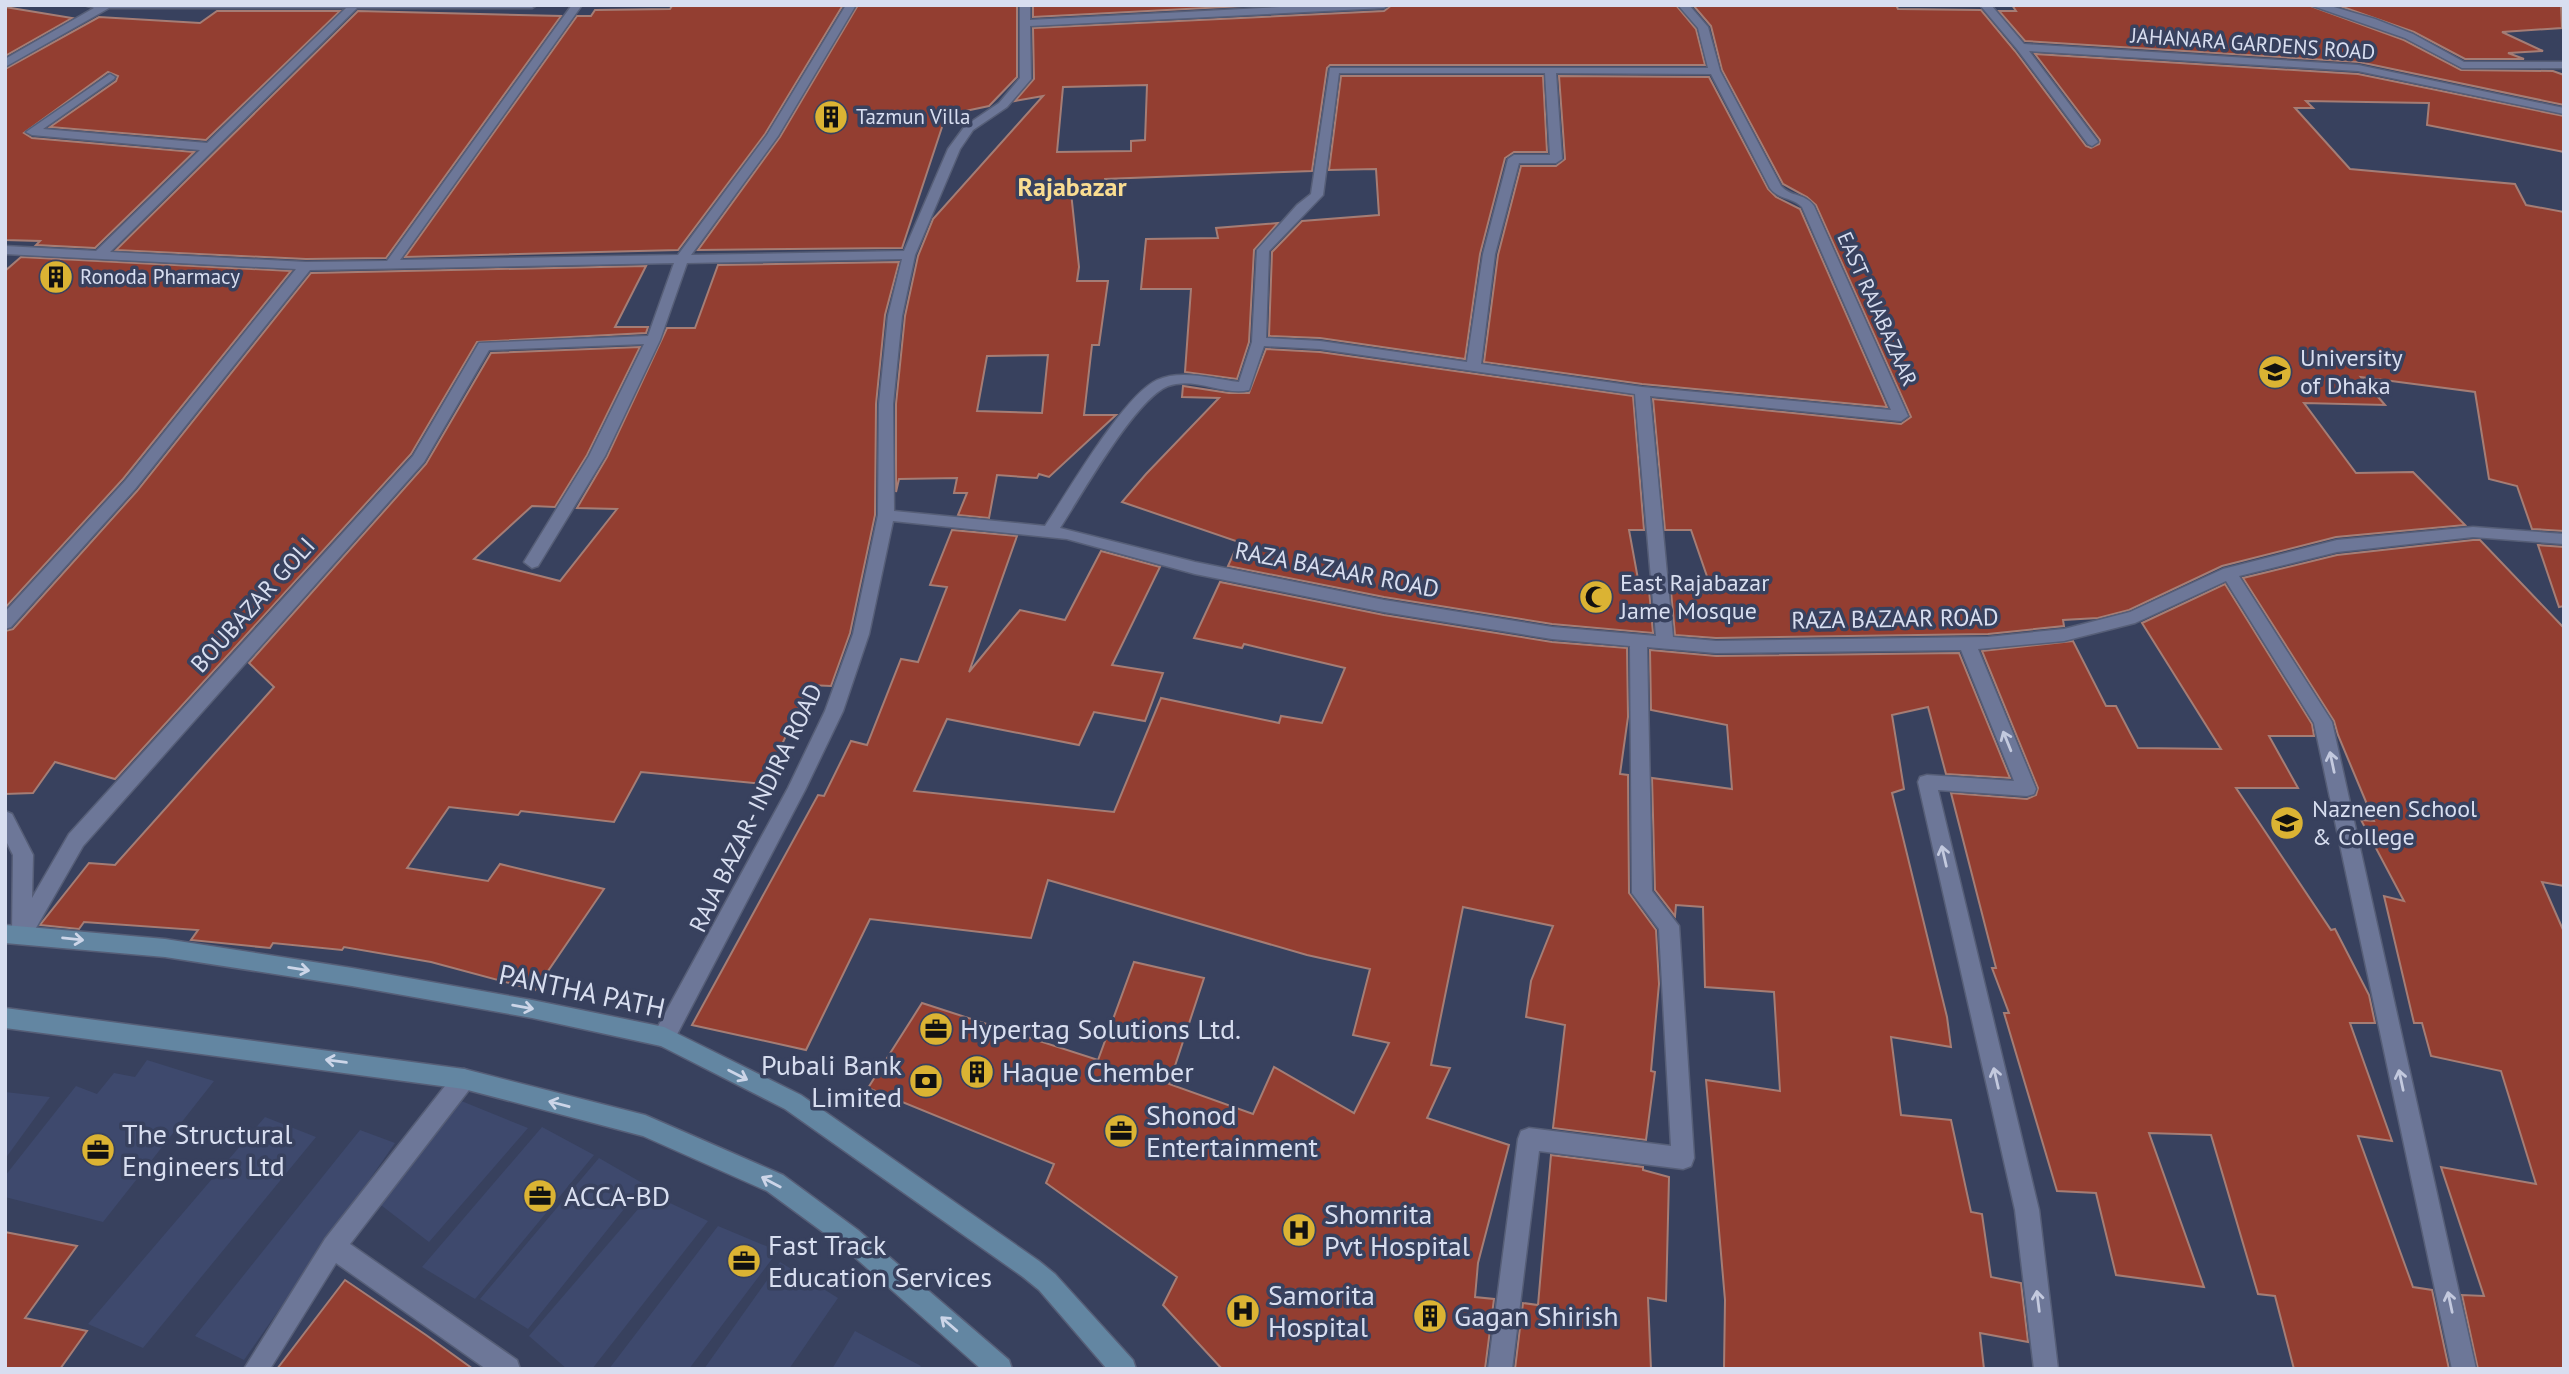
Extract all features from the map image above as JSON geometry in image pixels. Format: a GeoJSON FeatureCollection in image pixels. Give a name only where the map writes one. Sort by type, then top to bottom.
{"type":"FeatureCollection","features":[{"type":"Feature","properties":{"kind":"main road","name":"PANTHA PATH"},"geometry":{"type":"LineString","coordinates":[[14,934],[165,948],[352,977],[532,1009],[664,1037],[793,1102],[1031,1269],[1047,1282],[1124,1369]]}},
{"type":"Feature","properties":{"kind":"main road"},"geometry":{"type":"LineString","coordinates":[[5,1018],[464,1079],[645,1126],[775,1183],[850,1238],[1000,1369]]}},
{"type":"Feature","properties":{"kind":"street"},"geometry":{"type":"LineString","coordinates":[[89,5],[532,5]]}},
{"type":"Feature","properties":{"kind":"street"},"geometry":{"type":"LineString","coordinates":[[391,264],[577,5]]}},
{"type":"Feature","properties":{"kind":"street"},"geometry":{"type":"LineString","coordinates":[[532,562],[597,456],[653,340],[681,259],[772,135],[851,5]]}},
{"type":"Feature","properties":{"kind":"street","name":"RAJA BAZAR- INDIRA ROAD"},"geometry":{"type":"LineString","coordinates":[[664,1037],[750,880],[834,711],[861,634],[886,515],[886,404],[895,316],[909,255],[954,149],[969,128],[1003,105],[1026,79],[1025,5]]}},
{"type":"Feature","properties":{"kind":"street"},"geometry":{"type":"LineString","coordinates":[[1026,23],[1384,5]]}},
{"type":"Feature","properties":{"kind":"street","name":"EAST RAJABAZAAR"},"geometry":{"type":"LineString","coordinates":[[1259,342],[1320,345],[1642,391],[1901,416],[1808,206],[1802,199],[1783,195],[1776,188],[1715,71],[1704,41],[1703,27],[1683,5]]}},
{"type":"Feature","properties":{"kind":"street"},"geometry":{"type":"LineString","coordinates":[[1984,5],[2021,47],[2092,142]]}},
{"type":"Feature","properties":{"kind":"street"},"geometry":{"type":"LineString","coordinates":[[2315,5],[2396,31],[2462,65],[2564,65]]}},
{"type":"Feature","properties":{"kind":"street"},"geometry":{"type":"LineString","coordinates":[[5,64],[105,6]]}},
{"type":"Feature","properties":{"kind":"street"},"geometry":{"type":"LineString","coordinates":[[98,256],[354,7]]}},
{"type":"Feature","properties":{"kind":"street","name":"JAHANARA GARDENS ROAD"},"geometry":{"type":"LineString","coordinates":[[2021,47],[2358,68],[2564,111]]}},
{"type":"Feature","properties":{"kind":"street"},"geometry":{"type":"LineString","coordinates":[[1049,532],[1140,401],[1161,383],[1175,381],[1244,387],[1259,342],[1263,250],[1301,208],[1317,195],[1334,70],[1715,71]]}},
{"type":"Feature","properties":{"kind":"street"},"geometry":{"type":"LineString","coordinates":[[1473,368],[1489,254],[1514,159],[1556,159],[1550,70]]}},
{"type":"Feature","properties":{"kind":"street"},"geometry":{"type":"LineString","coordinates":[[110,77],[32,132],[210,147]]}},
{"type":"Feature","properties":{"kind":"street"},"geometry":{"type":"LineString","coordinates":[[5,250],[306,266],[909,255]]}},
{"type":"Feature","properties":{"kind":"street"},"geometry":{"type":"LineString","coordinates":[[5,623],[130,485],[306,266]]}},
{"type":"Feature","properties":{"kind":"street","name":"BOUBAZAR GOLI"},"geometry":{"type":"LineString","coordinates":[[14,934],[76,840],[419,458],[484,346],[653,340]]}},
{"type":"Feature","properties":{"kind":"street"},"geometry":{"type":"LineString","coordinates":[[1642,391],[1665,642]]}},
{"type":"Feature","properties":{"kind":"street","name":"RAZA BAZAAR ROAD"},"geometry":{"type":"LineString","coordinates":[[886,515],[1068,534],[1195,568],[1384,606],[1552,633],[1716,647],[1967,643],[2064,635],[2135,617],[2229,573],[2337,546],[2473,532],[2564,539]]}},
{"type":"Feature","properties":{"kind":"street"},"geometry":{"type":"LineString","coordinates":[[2229,573],[2323,722],[2464,1369]]}},
{"type":"Feature","properties":{"kind":"street"},"geometry":{"type":"LineString","coordinates":[[1500,1369],[1528,1139],[1683,1158],[1669,926],[1642,893],[1638,640]]}},
{"type":"Feature","properties":{"kind":"street"},"geometry":{"type":"LineString","coordinates":[[1967,643],[2027,789],[1927,782],[2027,1210],[2046,1369]]}},
{"type":"Feature","properties":{"kind":"street"},"geometry":{"type":"LineString","coordinates":[[5,819],[23,855],[14,934]]}},
{"type":"Feature","properties":{"kind":"street"},"geometry":{"type":"LineString","coordinates":[[256,1369],[333,1247],[464,1079]]}},
{"type":"Feature","properties":{"kind":"street"},"geometry":{"type":"LineString","coordinates":[[333,1247],[508,1369]]}},
{"type":"Feature","properties":{"kind":"shaded area"},"geometry":{"type":"Polygon","coordinates":[[[147,1060],[214,1081],[103,1222],[5,1197],[5,1176],[76,1086],[97,1094],[114,1073],[135,1077],[147,1060]]]}},
{"type":"Feature","properties":{"kind":"shaded area"},"geometry":{"type":"Polygon","coordinates":[[[5,1092],[50,1097],[5,1159],[5,1092]]]}},
{"type":"Feature","properties":{"kind":"shaded area"},"geometry":{"type":"Polygon","coordinates":[[[454,1098],[528,1128],[429,1242],[373,1199],[454,1098]]]}},
{"type":"Feature","properties":{"kind":"shaded area"},"geometry":{"type":"Polygon","coordinates":[[[265,1117],[316,1137],[143,1348],[88,1324],[265,1117]]]}},
{"type":"Feature","properties":{"kind":"shaded area"},"geometry":{"type":"Polygon","coordinates":[[[542,1127],[594,1155],[475,1299],[422,1267],[542,1127]]]}},
{"type":"Feature","properties":{"kind":"shaded area"},"geometry":{"type":"Polygon","coordinates":[[[360,1130],[395,1143],[244,1360],[195,1336],[360,1130]]]}},
{"type":"Feature","properties":{"kind":"shaded area"},"geometry":{"type":"Polygon","coordinates":[[[599,1158],[644,1184],[528,1329],[480,1299],[599,1158]]]}},
{"type":"Feature","properties":{"kind":"shaded area"},"geometry":{"type":"Polygon","coordinates":[[[651,1194],[708,1221],[592,1369],[567,1369],[529,1336],[651,1194]]]}},
{"type":"Feature","properties":{"kind":"shaded area"},"geometry":{"type":"Polygon","coordinates":[[[718,1226],[778,1251],[689,1369],[609,1369],[718,1226]]]}},
{"type":"Feature","properties":{"kind":"shaded area"},"geometry":{"type":"Polygon","coordinates":[[[780,1262],[838,1298],[789,1369],[704,1369],[780,1262]]]}},
{"type":"Feature","properties":{"kind":"shaded area"},"geometry":{"type":"Polygon","coordinates":[[[855,1331],[921,1366],[919,1369],[832,1369],[855,1331]]]}},
{"type":"Feature","properties":{"kind":"building"},"geometry":{"type":"Polygon","coordinates":[[[843,5],[765,134],[678,250],[405,257],[577,16],[591,16],[595,10],[670,9],[672,6],[843,5]]]}},
{"type":"Feature","properties":{"kind":"building"},"geometry":{"type":"Polygon","coordinates":[[[858,5],[1017,5],[1017,77],[989,106],[946,115],[902,248],[698,250],[780,137],[858,5]]]}},
{"type":"Feature","properties":{"kind":"building"},"geometry":{"type":"Polygon","coordinates":[[[1033,5],[1263,5],[1033,17],[1033,5]]]}},
{"type":"Feature","properties":{"kind":"building"},"geometry":{"type":"Polygon","coordinates":[[[1392,5],[1676,5],[1696,29],[1705,65],[1330,65],[1327,68],[1312,171],[1105,179],[1105,182],[1070,183],[1079,267],[1077,281],[1108,281],[1099,345],[1092,345],[1084,415],[1116,415],[1049,477],[1039,474],[1037,478],[997,475],[989,518],[958,515],[967,493],[954,493],[957,478],[899,479],[896,492],[896,404],[905,316],[918,256],[933,219],[1043,96],[1015,101],[1034,79],[1033,28],[1384,11],[1392,5]],[[1147,85],[1063,87],[1057,152],[1131,151],[1131,141],[1145,140],[1147,85]],[[1048,355],[987,356],[977,411],[1042,413],[1048,355]]]}},
{"type":"Feature","properties":{"kind":"building"},"geometry":{"type":"Polygon","coordinates":[[[1693,5],[1896,5],[1898,9],[1981,10],[2086,146],[2091,148],[2099,144],[2100,140],[2035,54],[2358,74],[2564,116],[2564,152],[2427,125],[2429,103],[2306,101],[2313,108],[2295,108],[2350,169],[2515,184],[2526,205],[2564,212],[2564,531],[2532,529],[2517,486],[2489,479],[2475,392],[2361,377],[2385,405],[2304,403],[2356,473],[2413,472],[2465,525],[2336,537],[2222,566],[2129,610],[2098,618],[2063,620],[2064,626],[1988,634],[1716,638],[1675,635],[1671,591],[1709,593],[1708,588],[1711,588],[1691,530],[1665,530],[1653,399],[1901,424],[1911,417],[1816,205],[1783,184],[1722,70],[1711,26],[1693,5]]]}},
{"type":"Feature","properties":{"kind":"building"},"geometry":{"type":"Polygon","coordinates":[[[2012,5],[2308,5],[2404,40],[2461,70],[2553,71],[2564,75],[2564,105],[2359,62],[2025,41],[1999,11],[2016,11],[2012,5]]]}},
{"type":"Feature","properties":{"kind":"building"},"geometry":{"type":"Polygon","coordinates":[[[2337,5],[2561,5],[2562,28],[2502,32],[2543,51],[2508,53],[2524,59],[2465,59],[2414,32],[2337,5]]]}},
{"type":"Feature","properties":{"kind":"building"},"geometry":{"type":"Polygon","coordinates":[[[5,7],[72,18],[5,56],[5,7]]]}},
{"type":"Feature","properties":{"kind":"building"},"geometry":{"type":"Polygon","coordinates":[[[217,11],[340,11],[206,140],[50,127],[116,81],[118,76],[108,72],[24,133],[32,138],[194,152],[95,248],[36,245],[40,241],[5,240],[5,69],[99,17],[200,23],[217,11]]]}},
{"type":"Feature","properties":{"kind":"building"},"geometry":{"type":"Polygon","coordinates":[[[358,11],[561,16],[386,258],[306,259],[116,250],[358,11]]]}},
{"type":"Feature","properties":{"kind":"building"},"geometry":{"type":"Polygon","coordinates":[[[1341,76],[1543,76],[1547,152],[1514,152],[1505,158],[1480,254],[1465,359],[1320,338],[1269,336],[1272,252],[1302,221],[1379,215],[1376,169],[1329,170],[1341,76]]]}},
{"type":"Feature","properties":{"kind":"building"},"geometry":{"type":"Polygon","coordinates":[[[1559,76],[1709,77],[1768,189],[1776,197],[1800,209],[1887,407],[1642,384],[1484,362],[1498,255],[1521,166],[1556,166],[1565,159],[1559,76]]]}},
{"type":"Feature","properties":{"kind":"building"},"geometry":{"type":"Polygon","coordinates":[[[1278,223],[1254,250],[1249,342],[1237,379],[1185,372],[1191,289],[1141,289],[1146,239],[1218,238],[1216,228],[1278,223]]]}},
{"type":"Feature","properties":{"kind":"building"},"geometry":{"type":"Polygon","coordinates":[[[21,257],[291,271],[123,479],[5,608],[5,271],[21,257]]]}},
{"type":"Feature","properties":{"kind":"building"},"geometry":{"type":"Polygon","coordinates":[[[899,262],[885,315],[876,404],[875,515],[850,633],[831,686],[809,685],[764,784],[641,772],[614,822],[521,811],[518,815],[449,807],[407,868],[488,881],[500,864],[604,889],[535,990],[431,962],[344,947],[342,950],[273,943],[270,948],[191,940],[198,930],[84,922],[79,929],[40,925],[89,863],[115,865],[274,687],[249,663],[426,464],[491,353],[640,347],[587,455],[555,507],[532,506],[474,559],[560,581],[617,509],[577,508],[607,457],[667,328],[695,328],[718,265],[899,262]]]}},
{"type":"Feature","properties":{"kind":"building"},"geometry":{"type":"Polygon","coordinates":[[[646,266],[615,327],[648,327],[646,333],[477,342],[411,454],[115,779],[55,762],[33,793],[5,794],[5,631],[13,629],[137,491],[311,273],[646,266]]]}},
{"type":"Feature","properties":{"kind":"building"},"geometry":{"type":"Polygon","coordinates":[[[1266,349],[1320,352],[1633,396],[1644,530],[1629,530],[1640,590],[1649,590],[1653,633],[1552,624],[1384,597],[1228,566],[1239,542],[1122,502],[1219,398],[1182,397],[1183,386],[1229,393],[1249,393],[1266,349]]]}},
{"type":"Feature","properties":{"kind":"building"},"geometry":{"type":"Polygon","coordinates":[[[952,530],[1017,536],[969,672],[1020,610],[1065,620],[1101,551],[1160,567],[1112,665],[1163,673],[1145,721],[1094,712],[1079,745],[947,719],[914,791],[1114,812],[1161,698],[1279,723],[1281,716],[1322,723],[1345,668],[1244,644],[1242,648],[1194,638],[1220,582],[1384,615],[1552,642],[1627,648],[1628,717],[1620,774],[1628,775],[1629,893],[1656,930],[1659,984],[1651,1071],[1655,1072],[1646,1140],[1553,1128],[1565,1025],[1526,1017],[1531,981],[1553,926],[1463,907],[1431,1065],[1450,1068],[1427,1118],[1509,1145],[1478,1263],[1475,1297],[1494,1299],[1485,1369],[1222,1369],[1163,1305],[1177,1277],[1046,1183],[1054,1164],[868,1088],[922,1003],[1098,1060],[1134,962],[1204,978],[1169,1084],[1253,1114],[1274,1067],[1354,1113],[1389,1043],[1353,1035],[1370,969],[1307,955],[1048,880],[1031,938],[870,919],[806,1050],[692,1025],[818,795],[824,796],[851,741],[867,745],[901,659],[918,662],[947,587],[930,585],[952,530]]]}},
{"type":"Feature","properties":{"kind":"building"},"geometry":{"type":"Polygon","coordinates":[[[2480,540],[2564,628],[2564,886],[2542,882],[2564,932],[2564,1369],[2478,1369],[2462,1295],[2484,1296],[2441,1167],[2536,1184],[2501,1071],[2431,1056],[2422,1023],[2414,1023],[2384,896],[2404,901],[2361,820],[2374,821],[2334,721],[2243,578],[2337,555],[2480,540]]]}},
{"type":"Feature","properties":{"kind":"building"},"geometry":{"type":"Polygon","coordinates":[[[2538,545],[2564,547],[2564,606],[2559,607],[2538,545]]]}},
{"type":"Feature","properties":{"kind":"building"},"geometry":{"type":"Polygon","coordinates":[[[2225,584],[2312,724],[2314,736],[2269,736],[2298,788],[2236,788],[2331,930],[2335,929],[2369,995],[2375,1023],[2350,1023],[2392,1141],[2358,1136],[2413,1287],[2432,1290],[2449,1369],[2294,1369],[2275,1296],[2258,1294],[2211,1135],[2149,1133],[2204,1287],[2116,1275],[2096,1193],[2057,1191],[2004,1013],[2009,1013],[1992,968],[1996,968],[1951,793],[2027,799],[2036,795],[2038,788],[1982,651],[2073,641],[2106,706],[2116,706],[2138,748],[2221,749],[2142,623],[2225,584]]]}},
{"type":"Feature","properties":{"kind":"building"},"geometry":{"type":"Polygon","coordinates":[[[1650,650],[1716,656],[1959,653],[2010,778],[1946,774],[1928,707],[1892,715],[1904,789],[1892,793],[1947,1017],[1951,1047],[1891,1037],[1901,1115],[1951,1120],[1971,1212],[1982,1214],[1991,1277],[2021,1283],[2028,1342],[1980,1333],[1984,1369],[1724,1369],[1725,1300],[1706,1080],[1780,1091],[1774,992],[1705,987],[1703,907],[1676,905],[1675,916],[1655,890],[1652,778],[1732,789],[1727,725],[1651,710],[1650,650]]]}},
{"type":"Feature","properties":{"kind":"building"},"geometry":{"type":"Polygon","coordinates":[[[1551,1155],[1643,1167],[1643,1170],[1669,1177],[1666,1301],[1648,1298],[1651,1369],[1515,1369],[1523,1303],[1538,1305],[1551,1155]]]}},
{"type":"Feature","properties":{"kind":"building"},"geometry":{"type":"Polygon","coordinates":[[[5,1232],[77,1246],[25,1318],[87,1331],[60,1369],[5,1369],[5,1232]]]}},
{"type":"Feature","properties":{"kind":"building"},"geometry":{"type":"Polygon","coordinates":[[[345,1280],[426,1335],[473,1369],[277,1369],[345,1280]]]}},
{"type":"Feature","properties":{"kind":"place","name":"Tazmun Villa"},"geometry":{"type":"Point","coordinates":[831,117]}},
{"type":"Feature","properties":{"kind":"place","name":"Ronoda Pharmacy"},"geometry":{"type":"Point","coordinates":[56,277]}},
{"type":"Feature","properties":{"kind":"place","name":"University of Dhaka"},"geometry":{"type":"Point","coordinates":[2275,372]}},
{"type":"Feature","properties":{"kind":"place","name":"East Rajabazar Jame Mosque"},"geometry":{"type":"Point","coordinates":[1596,597]}},
{"type":"Feature","properties":{"kind":"place","name":"Nazneen School & College"},"geometry":{"type":"Point","coordinates":[2287,823]}},
{"type":"Feature","properties":{"kind":"place","name":"Hypertag Solutions Ltd."},"geometry":{"type":"Point","coordinates":[936,1029]}},
{"type":"Feature","properties":{"kind":"place","name":"Haque Chember"},"geometry":{"type":"Point","coordinates":[977,1072]}},
{"type":"Feature","properties":{"kind":"place","name":"Pubali Bank Limited"},"geometry":{"type":"Point","coordinates":[926,1081]}},
{"type":"Feature","properties":{"kind":"place","name":"Shonod Entertainment"},"geometry":{"type":"Point","coordinates":[1121,1131]}},
{"type":"Feature","properties":{"kind":"place","name":"The Structural Engineers Ltd"},"geometry":{"type":"Point","coordinates":[98,1150]}},
{"type":"Feature","properties":{"kind":"place","name":"ACCA-BD"},"geometry":{"type":"Point","coordinates":[540,1196]}},
{"type":"Feature","properties":{"kind":"place","name":"Shomrita Pvt Hospital"},"geometry":{"type":"Point","coordinates":[1299,1230]}},
{"type":"Feature","properties":{"kind":"place","name":"Fast Track Education Services"},"geometry":{"type":"Point","coordinates":[744,1261]}},
{"type":"Feature","properties":{"kind":"place","name":"Samorita Hospital"},"geometry":{"type":"Point","coordinates":[1243,1311]}},
{"type":"Feature","properties":{"kind":"place","name":"Gagan Shirish"},"geometry":{"type":"Point","coordinates":[1430,1316]}},
{"type":"Feature","properties":{"kind":"district","name":"Rajabazar"},"geometry":{"type":"Point","coordinates":[1072,187]}}]}
